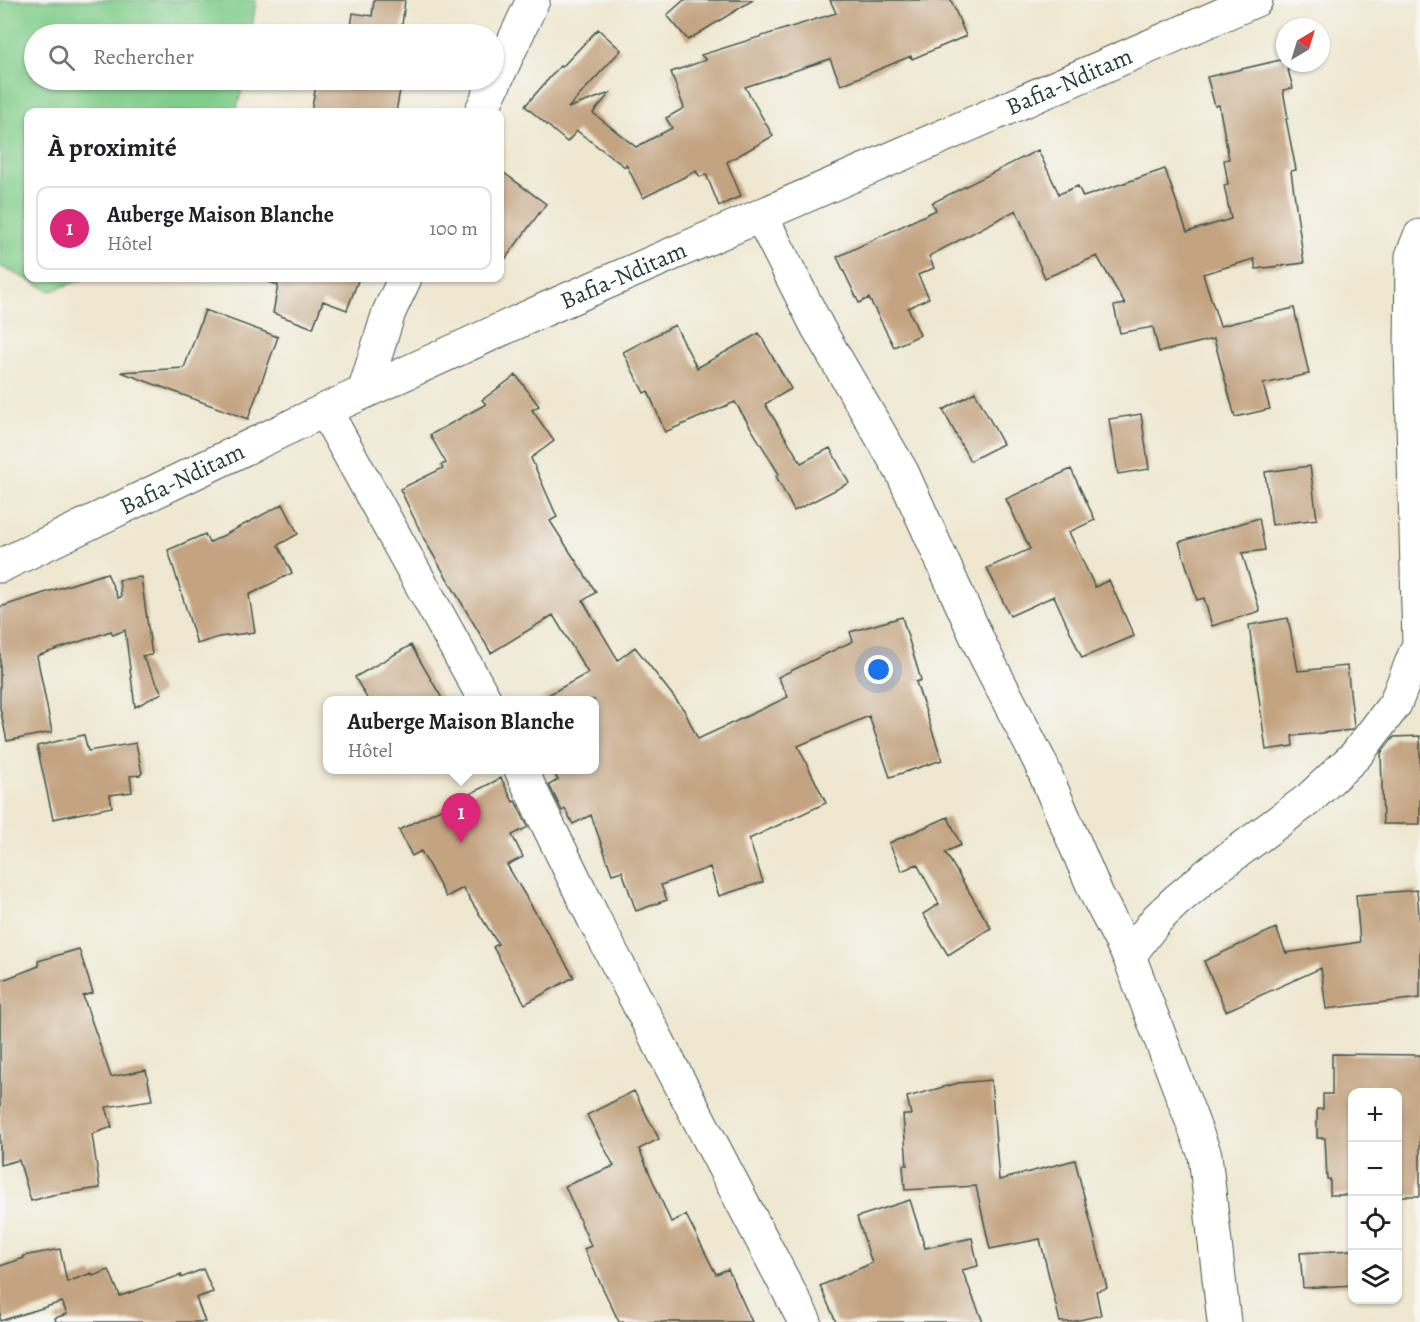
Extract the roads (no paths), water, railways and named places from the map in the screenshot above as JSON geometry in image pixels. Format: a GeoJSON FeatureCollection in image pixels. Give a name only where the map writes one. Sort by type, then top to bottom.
{"type":"FeatureCollection","features":[{"type":"Feature","properties":{"kind":"street"},"geometry":{"type":"LineString","coordinates":[[504,62],[533,0]]}},
{"type":"Feature","properties":{"kind":"street","name":"Bafia-Nditam"},"geometry":{"type":"LineString","coordinates":[[0,566],[325,410],[548,308],[1256,0]]}},
{"type":"Feature","properties":{"kind":"street"},"geometry":{"type":"LineString","coordinates":[[483,108],[491,90]]}},
{"type":"Feature","properties":{"kind":"street"},"geometry":{"type":"LineString","coordinates":[[761,216],[818,328],[902,472],[982,648],[1040,762],[1097,895],[1129,956],[1205,1155],[1224,1322]]}},
{"type":"Feature","properties":{"kind":"street"},"geometry":{"type":"LineString","coordinates":[[1129,956],[1157,919],[1177,900],[1213,870],[1309,800],[1356,755],[1395,704],[1420,643],[1411,349],[1412,256],[1420,236]]}},
{"type":"Feature","properties":{"kind":"street"},"geometry":{"type":"LineString","coordinates":[[364,392],[389,312],[403,282]]}},
{"type":"Feature","properties":{"kind":"street"},"geometry":{"type":"LineString","coordinates":[[325,410],[483,696]]}},
{"type":"Feature","properties":{"kind":"street"},"geometry":{"type":"LineString","coordinates":[[523,774],[594,919],[805,1322]]}},
{"type":"Feature","properties":{"kind":"place","name":"Auberge Maison Blanche"},"geometry":{"type":"Point","coordinates":[461,843]}}]}
